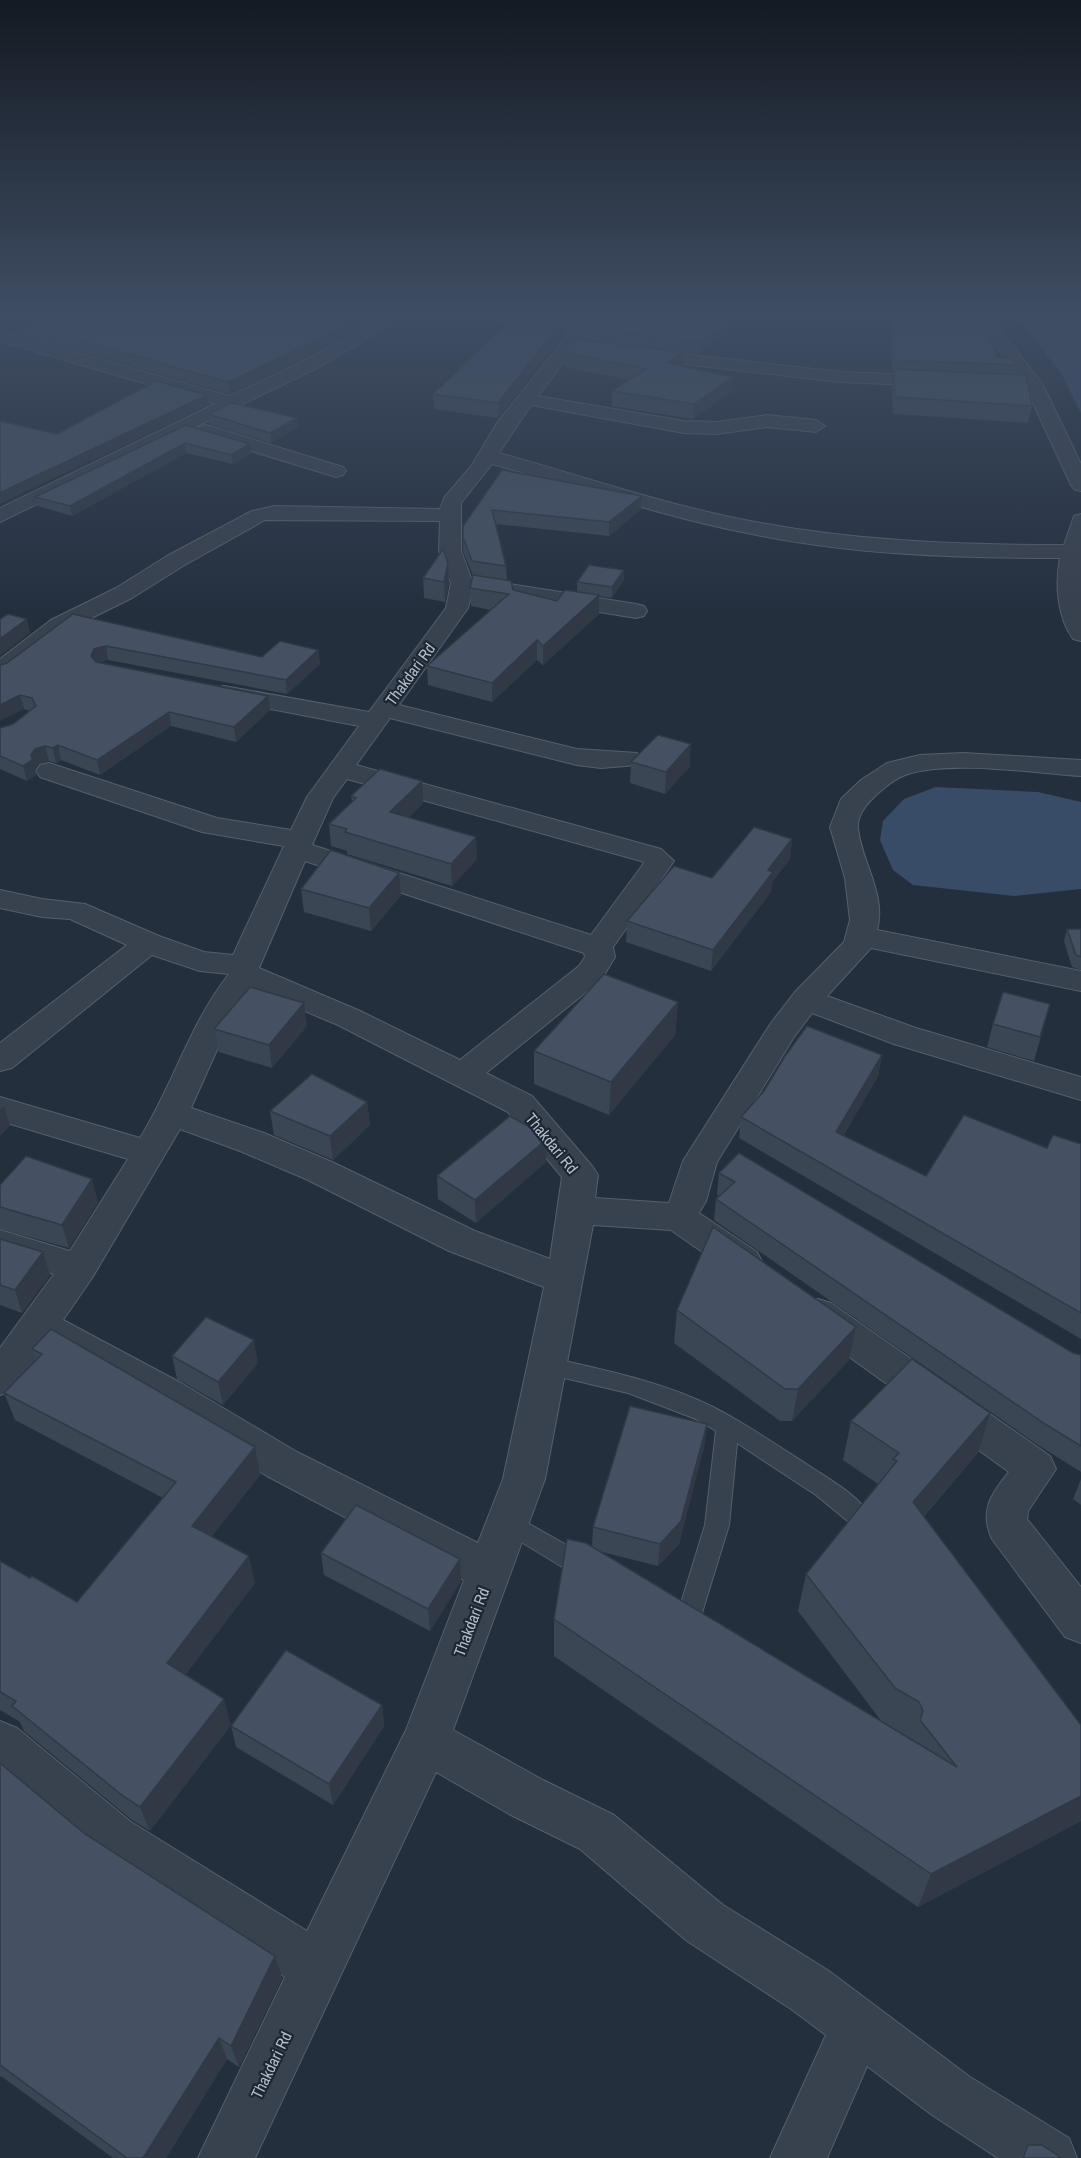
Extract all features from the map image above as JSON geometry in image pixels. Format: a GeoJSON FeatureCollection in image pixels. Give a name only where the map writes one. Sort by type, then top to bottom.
{"type":"FeatureCollection","features":[{"type":"Feature","properties":{"kind":"street"},"geometry":{"type":"LineString","coordinates":[[0,516],[211,412]]}},
{"type":"Feature","properties":{"kind":"street"},"geometry":{"type":"LineString","coordinates":[[516,412],[487,456],[451,502],[450,551],[462,583],[511,589],[636,611]]}},
{"type":"Feature","properties":{"kind":"street"},"geometry":{"type":"LineString","coordinates":[[598,412],[684,427],[716,428],[766,421],[816,426]]}},
{"type":"Feature","properties":{"kind":"street"},"geometry":{"type":"LineString","coordinates":[[1047,412],[1081,484]]}},
{"type":"Feature","properties":{"kind":"street"},"geometry":{"type":"LineString","coordinates":[[184,425],[336,471]]}},
{"type":"Feature","properties":{"kind":"street"},"geometry":{"type":"LineString","coordinates":[[487,456],[679,511],[786,534],[870,546],[1072,551]]}},
{"type":"Feature","properties":{"kind":"street"},"geometry":{"type":"LineString","coordinates":[[0,671],[59,625],[124,593],[175,561],[259,515],[275,512],[451,515]]}},
{"type":"Feature","properties":{"kind":"street"},"geometry":{"type":"LineString","coordinates":[[1081,520],[1072,551],[1067,587],[1081,634]]}},
{"type":"Feature","properties":{"kind":"street","name":"Thakdari Rd"},"geometry":{"type":"LineString","coordinates":[[226,2158],[426,1740],[490,1572],[524,1479],[565,1280],[576,1213],[580,1175],[520,1104],[349,1018],[244,970],[320,797],[457,608],[462,583]]}},
{"type":"Feature","properties":{"kind":"street"},"geometry":{"type":"LineString","coordinates":[[198,688],[380,716],[577,757],[601,760],[628,759]]}},
{"type":"Feature","properties":{"kind":"street"},"geometry":{"type":"LineString","coordinates":[[679,1217],[688,1201],[700,1161],[782,1030],[806,999],[858,945],[865,920],[859,878],[844,827],[851,806],[870,786],[896,769],[920,763],[964,761],[1081,768]]}},
{"type":"Feature","properties":{"kind":"street"},"geometry":{"type":"LineString","coordinates":[[341,769],[657,858],[660,861],[598,947],[600,957],[590,973],[463,1075]]}},
{"type":"Feature","properties":{"kind":"street"},"geometry":{"type":"LineString","coordinates":[[49,771],[212,826],[299,845],[598,947]]}},
{"type":"Feature","properties":{"kind":"street"},"geometry":{"type":"LineString","coordinates":[[0,899],[42,908],[75,910],[148,943],[200,961],[244,970],[223,1002],[172,1114],[149,1153],[79,1268],[0,1379]]}},
{"type":"Feature","properties":{"kind":"street"},"geometry":{"type":"LineString","coordinates":[[860,936],[1081,981]]}},
{"type":"Feature","properties":{"kind":"street"},"geometry":{"type":"LineString","coordinates":[[0,1060],[148,943]]}},
{"type":"Feature","properties":{"kind":"street"},"geometry":{"type":"LineString","coordinates":[[806,999],[905,1036],[1081,1089]]}},
{"type":"Feature","properties":{"kind":"street"},"geometry":{"type":"LineString","coordinates":[[0,1109],[149,1153]]}},
{"type":"Feature","properties":{"kind":"street"},"geometry":{"type":"LineString","coordinates":[[172,1114],[252,1142],[320,1171],[462,1241],[565,1280]]}},
{"type":"Feature","properties":{"kind":"street"},"geometry":{"type":"LineString","coordinates":[[712,1141],[743,1159]]}},
{"type":"Feature","properties":{"kind":"street"},"geometry":{"type":"LineString","coordinates":[[576,1213],[614,1211],[679,1217],[1029,1463],[1035,1469],[1007,1507],[1004,1518],[1007,1526],[1081,1622]]}},
{"type":"Feature","properties":{"kind":"street"},"geometry":{"type":"LineString","coordinates":[[0,1244],[79,1268]]}},
{"type":"Feature","properties":{"kind":"street"},"geometry":{"type":"LineString","coordinates":[[38,1326],[72,1341],[123,1373],[167,1395],[282,1464],[490,1572]]}},
{"type":"Feature","properties":{"kind":"street"},"geometry":{"type":"LineString","coordinates":[[426,1740],[526,1797],[597,1832],[705,1923],[810,1990],[951,2096],[1049,2158]]}},
{"type":"Feature","properties":{"kind":"street"},"geometry":{"type":"LineString","coordinates":[[0,1744],[114,1839],[318,1968]]}},
{"type":"Feature","properties":{"kind":"street"},"geometry":{"type":"LineString","coordinates":[[798,2158],[858,2025]]}},
{"type":"Feature","properties":{"kind":"lane"},"geometry":{"type":"LineString","coordinates":[[547,1366],[630,1385],[704,1413],[770,1452],[824,1488],[858,1516]]}},
{"type":"Feature","properties":{"kind":"lane"},"geometry":{"type":"LineString","coordinates":[[687,1626],[717,1525],[727,1427]]}},
{"type":"Feature","properties":{"kind":"lane"},"geometry":{"type":"LineString","coordinates":[[508,1522],[601,1577]]}},
{"type":"Feature","properties":{"kind":"water"},"geometry":{"type":"Polygon","coordinates":[[[936,787],[1038,792],[1081,802],[1081,889],[1014,896],[913,885],[893,870],[880,840],[883,821],[904,799],[936,787]]]}},
{"type":"Feature","properties":{"kind":"building"},"geometry":{"type":"Polygon","coordinates":[[[99,412],[172,412],[0,493],[0,421],[57,434],[99,412]]]}},
{"type":"Feature","properties":{"kind":"building"},"geometry":{"type":"Polygon","coordinates":[[[213,412],[270,412],[297,418],[270,433],[208,414],[213,412]]]}},
{"type":"Feature","properties":{"kind":"building"},"geometry":{"type":"Polygon","coordinates":[[[186,425],[250,444],[231,455],[185,443],[70,506],[35,497],[186,425]]]}},
{"type":"Feature","properties":{"kind":"building"},"geometry":{"type":"Polygon","coordinates":[[[502,470],[642,496],[609,522],[492,510],[506,566],[472,561],[463,537],[463,526],[502,470]]]}},
{"type":"Feature","properties":{"kind":"building"},"geometry":{"type":"Polygon","coordinates":[[[443,549],[448,563],[444,582],[423,578],[443,549]]]}},
{"type":"Feature","properties":{"kind":"building"},"geometry":{"type":"Polygon","coordinates":[[[589,565],[624,570],[612,587],[577,582],[589,565]]]}},
{"type":"Feature","properties":{"kind":"building"},"geometry":{"type":"Polygon","coordinates":[[[473,575],[511,581],[513,590],[557,601],[565,590],[599,595],[543,646],[537,640],[492,683],[427,666],[509,594],[470,588],[473,575]]]}},
{"type":"Feature","properties":{"kind":"building"},"geometry":{"type":"Polygon","coordinates":[[[8,614],[27,619],[0,639],[0,619],[8,614]]]}},
{"type":"Feature","properties":{"kind":"building"},"geometry":{"type":"Polygon","coordinates":[[[73,614],[262,657],[280,641],[318,650],[286,680],[106,646],[94,649],[91,656],[96,662],[268,696],[234,727],[169,712],[97,760],[58,745],[53,748],[45,746],[35,749],[31,755],[32,760],[23,766],[0,756],[0,728],[13,724],[36,706],[32,698],[20,695],[0,705],[0,665],[7,663],[73,614]]]}},
{"type":"Feature","properties":{"kind":"building"},"geometry":{"type":"Polygon","coordinates":[[[658,735],[691,744],[666,772],[631,762],[658,735]]]}},
{"type":"Feature","properties":{"kind":"building"},"geometry":{"type":"Polygon","coordinates":[[[380,769],[422,781],[390,812],[476,837],[451,864],[345,832],[347,829],[329,824],[356,798],[351,796],[380,769]]]}},
{"type":"Feature","properties":{"kind":"building"},"geometry":{"type":"Polygon","coordinates":[[[754,827],[792,839],[768,870],[773,872],[713,950],[627,921],[674,866],[712,878],[754,827]]]}},
{"type":"Feature","properties":{"kind":"building"},"geometry":{"type":"Polygon","coordinates":[[[331,850],[399,873],[369,908],[301,889],[331,850]]]}},
{"type":"Feature","properties":{"kind":"building"},"geometry":{"type":"Polygon","coordinates":[[[1067,929],[1081,929],[1081,957],[1076,955],[1067,929]]]}},
{"type":"Feature","properties":{"kind":"building"},"geometry":{"type":"Polygon","coordinates":[[[604,974],[678,1002],[611,1082],[534,1051],[604,974]]]}},
{"type":"Feature","properties":{"kind":"building"},"geometry":{"type":"Polygon","coordinates":[[[250,987],[304,1003],[269,1045],[214,1029],[250,987]]]}},
{"type":"Feature","properties":{"kind":"building"},"geometry":{"type":"Polygon","coordinates":[[[1003,992],[1050,1004],[1040,1037],[993,1024],[1003,992]]]}},
{"type":"Feature","properties":{"kind":"building"},"geometry":{"type":"Polygon","coordinates":[[[807,1026],[882,1055],[836,1132],[926,1176],[964,1115],[1047,1148],[1053,1135],[1081,1144],[1081,1313],[741,1117],[764,1091],[807,1026]]]}},
{"type":"Feature","properties":{"kind":"building"},"geometry":{"type":"Polygon","coordinates":[[[312,1074],[367,1102],[330,1136],[270,1111],[312,1074]]]}},
{"type":"Feature","properties":{"kind":"building"},"geometry":{"type":"Polygon","coordinates":[[[510,1116],[544,1135],[547,1139],[475,1200],[437,1176],[510,1116]]]}},
{"type":"Feature","properties":{"kind":"building"},"geometry":{"type":"Polygon","coordinates":[[[739,1153],[1073,1353],[1081,1355],[1081,1446],[1045,1424],[716,1199],[735,1182],[719,1173],[739,1153]]]}},
{"type":"Feature","properties":{"kind":"building"},"geometry":{"type":"Polygon","coordinates":[[[26,1156],[92,1179],[62,1225],[0,1207],[0,1185],[26,1156]]]}},
{"type":"Feature","properties":{"kind":"building"},"geometry":{"type":"Polygon","coordinates":[[[713,1227],[856,1327],[798,1389],[785,1389],[677,1310],[713,1227]]]}},
{"type":"Feature","properties":{"kind":"building"},"geometry":{"type":"Polygon","coordinates":[[[0,1239],[43,1252],[15,1290],[0,1285],[0,1239]]]}},
{"type":"Feature","properties":{"kind":"building"},"geometry":{"type":"Polygon","coordinates":[[[206,1317],[254,1340],[218,1382],[172,1356],[206,1317]]]}},
{"type":"Feature","properties":{"kind":"building"},"geometry":{"type":"Polygon","coordinates":[[[51,1329],[255,1447],[192,1526],[249,1556],[167,1663],[224,1699],[140,1807],[123,1796],[12,1706],[16,1701],[0,1692],[0,1561],[77,1602],[176,1482],[4,1393],[42,1354],[32,1349],[51,1329]]]}},
{"type":"Feature","properties":{"kind":"building"},"geometry":{"type":"Polygon","coordinates":[[[912,1359],[990,1413],[913,1502],[1081,1725],[1081,1796],[931,1874],[554,1619],[567,1539],[586,1543],[957,1767],[920,1720],[923,1711],[919,1702],[895,1688],[806,1574],[897,1461],[893,1459],[899,1453],[851,1421],[912,1359]]]}},
{"type":"Feature","properties":{"kind":"building"},"geometry":{"type":"Polygon","coordinates":[[[630,1406],[707,1424],[681,1521],[660,1544],[593,1527],[630,1406]]]}},
{"type":"Feature","properties":{"kind":"building"},"geometry":{"type":"Polygon","coordinates":[[[356,1505],[460,1559],[428,1609],[321,1553],[356,1505]]]}},
{"type":"Feature","properties":{"kind":"building"},"geometry":{"type":"Polygon","coordinates":[[[286,1650],[382,1705],[329,1784],[231,1726],[286,1650]]]}},
{"type":"Feature","properties":{"kind":"building"},"geometry":{"type":"Polygon","coordinates":[[[0,1763],[85,1834],[275,1956],[231,2046],[219,2038],[143,2158],[127,2158],[0,2065],[0,1763]]]}},
{"type":"Feature","properties":{"kind":"building"},"geometry":{"type":"Polygon","coordinates":[[[1028,2145],[1042,2145],[1062,2158],[1023,2158],[1028,2145]]]}}]}
